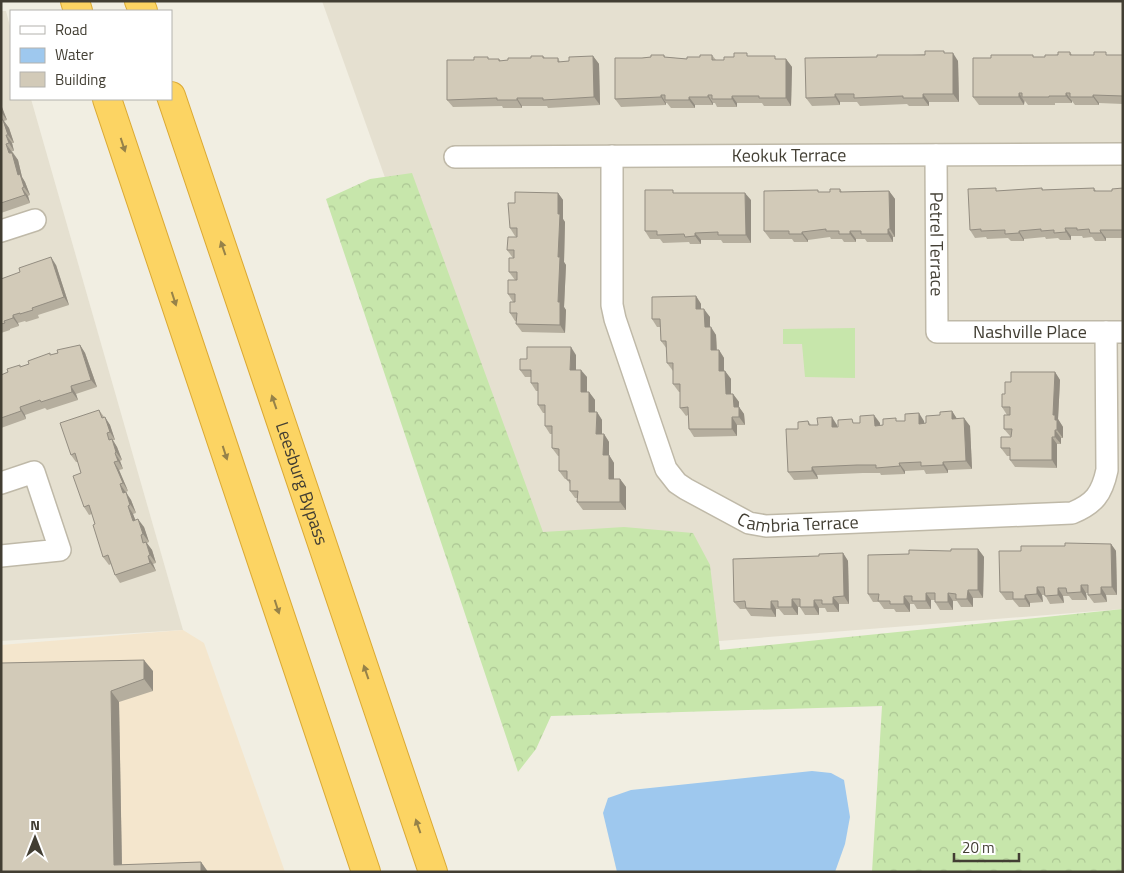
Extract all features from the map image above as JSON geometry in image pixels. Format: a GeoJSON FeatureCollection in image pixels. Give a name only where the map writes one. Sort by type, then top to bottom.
{"type":"FeatureCollection","features":[{"type":"Feature","properties":{"kind":"highway","name":"Leesburg Bypass"},"geometry":{"type":"LineString","coordinates":[[172,99],[433,872]]}},
{"type":"Feature","properties":{"kind":"highway"},"geometry":{"type":"LineString","coordinates":[[107,100],[366,872]]}},
{"type":"Feature","properties":{"kind":"street","name":"Keokuk Terrace"},"geometry":{"type":"LineString","coordinates":[[455,157],[1123,154]]}},
{"type":"Feature","properties":{"kind":"street","name":"Petrel Terrace"},"geometry":{"type":"LineString","coordinates":[[936,155],[937,332]]}},
{"type":"Feature","properties":{"kind":"street","name":"Cambria Terrace"},"geometry":{"type":"LineString","coordinates":[[612,156],[612,305],[615,319],[666,469],[677,483],[686,489],[749,523],[766,526],[1062,513],[1086,507],[1104,485],[1107,470],[1114,332]]}},
{"type":"Feature","properties":{"kind":"street"},"geometry":{"type":"LineString","coordinates":[[1,231],[35,220]]}},
{"type":"Feature","properties":{"kind":"street","name":"Nashville Place"},"geometry":{"type":"LineString","coordinates":[[937,332],[1114,332]]}},
{"type":"Feature","properties":{"kind":"street"},"geometry":{"type":"LineString","coordinates":[[1,483],[34,472],[60,550],[1,556]]}},
{"type":"Feature","properties":{"kind":"shaded area"},"geometry":{"type":"Polygon","coordinates":[[[322,1],[1123,1],[1123,609],[555,654],[322,1]]]}},
{"type":"Feature","properties":{"kind":"shaded area"},"geometry":{"type":"Polygon","coordinates":[[[1,11],[6,11],[10,26],[10,100],[31,100],[183,630],[1,641],[1,11]]]}},
{"type":"Feature","properties":{"kind":"shaded area"},"geometry":{"type":"Polygon","coordinates":[[[183,630],[204,643],[285,872],[1,872],[1,645],[183,630]]]}},
{"type":"Feature","properties":{"kind":"green space"},"geometry":{"type":"Polygon","coordinates":[[[412,173],[543,532],[624,527],[693,533],[710,565],[720,650],[1123,609],[1123,872],[872,872],[882,706],[551,716],[536,749],[518,772],[326,199],[370,179],[412,173]]]}},
{"type":"Feature","properties":{"kind":"green space"},"geometry":{"type":"Polygon","coordinates":[[[855,328],[855,378],[805,377],[802,344],[783,344],[783,329],[855,328]]]}},
{"type":"Feature","properties":{"kind":"water"},"geometry":{"type":"Polygon","coordinates":[[[812,771],[831,773],[844,780],[850,817],[845,844],[835,872],[617,872],[603,813],[608,798],[631,790],[812,771]]]}},
{"type":"Feature","properties":{"kind":"building"},"geometry":{"type":"Polygon","coordinates":[[[925,51],[953,53],[953,94],[923,94],[923,98],[903,98],[903,96],[854,98],[854,94],[835,94],[835,97],[806,98],[805,58],[925,55],[925,51]]]}},
{"type":"Feature","properties":{"kind":"building"},"geometry":{"type":"Polygon","coordinates":[[[1058,52],[1070,52],[1070,55],[1094,55],[1094,52],[1106,52],[1106,55],[1123,55],[1123,96],[1093,95],[1093,97],[1070,97],[1070,93],[1066,93],[1066,96],[1022,97],[1022,93],[1019,93],[1019,97],[973,97],[973,58],[991,58],[991,55],[1033,55],[1033,57],[1045,57],[1045,55],[1058,55],[1058,52]]]}},
{"type":"Feature","properties":{"kind":"building"},"geometry":{"type":"Polygon","coordinates":[[[734,53],[747,53],[747,56],[775,56],[775,59],[786,59],[786,98],[732,96],[732,99],[712,99],[712,95],[708,95],[708,97],[689,97],[689,100],[665,100],[665,95],[661,95],[661,97],[615,99],[615,58],[642,58],[651,57],[651,55],[664,55],[664,57],[687,59],[687,57],[712,55],[712,60],[724,60],[724,57],[734,57],[734,53]]]}},
{"type":"Feature","properties":{"kind":"building"},"geometry":{"type":"Polygon","coordinates":[[[531,56],[558,58],[558,62],[569,61],[569,57],[593,56],[594,97],[543,100],[543,98],[517,98],[517,100],[497,100],[497,98],[447,100],[447,60],[474,60],[474,57],[488,57],[488,59],[499,59],[499,61],[508,60],[508,58],[531,58],[531,56]]]}},
{"type":"Feature","properties":{"kind":"building"},"geometry":{"type":"Polygon","coordinates":[[[1,120],[3,120],[8,135],[6,135],[9,143],[6,144],[9,153],[12,153],[18,175],[20,174],[25,195],[1,203],[1,120]]]}},
{"type":"Feature","properties":{"kind":"building"},"geometry":{"type":"Polygon","coordinates":[[[996,188],[996,191],[1042,188],[1042,190],[1094,188],[1094,191],[1112,191],[1112,189],[1123,188],[1123,230],[1100,230],[1101,233],[1090,233],[1089,229],[1065,228],[1066,232],[1054,233],[1054,230],[1041,231],[1041,229],[1005,234],[1005,230],[970,230],[968,189],[996,188]]]}},
{"type":"Feature","properties":{"kind":"building"},"geometry":{"type":"Polygon","coordinates":[[[830,189],[840,189],[840,192],[889,191],[890,229],[888,229],[888,234],[861,234],[861,231],[850,231],[850,234],[839,234],[839,231],[826,231],[826,229],[802,232],[802,234],[789,234],[789,231],[764,231],[764,191],[818,190],[818,192],[830,192],[830,189]]]}},
{"type":"Feature","properties":{"kind":"building"},"geometry":{"type":"Polygon","coordinates":[[[645,190],[673,190],[673,193],[745,193],[746,235],[718,235],[718,232],[695,233],[695,236],[685,237],[684,234],[657,235],[657,231],[645,231],[645,190]]]}},
{"type":"Feature","properties":{"kind":"building"},"geometry":{"type":"Polygon","coordinates":[[[515,192],[558,193],[558,214],[560,214],[558,302],[560,302],[560,325],[516,324],[517,313],[510,313],[510,302],[515,302],[515,294],[508,294],[508,280],[517,280],[517,272],[509,272],[509,258],[514,258],[514,250],[507,250],[508,237],[517,237],[517,228],[510,228],[508,203],[515,203],[515,192]]]}},
{"type":"Feature","properties":{"kind":"building"},"geometry":{"type":"Polygon","coordinates":[[[51,257],[64,297],[32,308],[33,310],[13,315],[13,318],[1,324],[1,279],[20,272],[19,268],[51,257]]]}},
{"type":"Feature","properties":{"kind":"building"},"geometry":{"type":"Polygon","coordinates":[[[696,296],[696,309],[704,309],[705,327],[711,327],[711,350],[719,350],[719,371],[725,371],[726,394],[733,394],[734,407],[739,407],[739,417],[732,417],[732,429],[689,429],[688,407],[680,408],[680,384],[673,384],[673,363],[667,363],[666,341],[661,341],[660,319],[652,319],[652,297],[696,296]]]}},
{"type":"Feature","properties":{"kind":"building"},"geometry":{"type":"Polygon","coordinates":[[[80,345],[91,380],[71,386],[72,392],[20,407],[21,411],[1,418],[1,375],[8,372],[7,369],[29,364],[28,361],[50,353],[50,355],[58,353],[57,350],[80,345]]]}},
{"type":"Feature","properties":{"kind":"building"},"geometry":{"type":"Polygon","coordinates":[[[527,347],[571,347],[570,370],[581,370],[581,392],[589,392],[589,412],[597,412],[596,434],[604,434],[603,455],[609,455],[609,479],[620,479],[620,502],[577,502],[578,491],[570,491],[570,480],[567,480],[567,471],[559,471],[559,449],[552,448],[552,426],[545,426],[545,405],[538,405],[538,383],[531,383],[531,370],[520,370],[520,359],[527,359],[527,347]]]}},
{"type":"Feature","properties":{"kind":"building"},"geometry":{"type":"Polygon","coordinates":[[[1011,372],[1055,372],[1053,415],[1055,415],[1055,420],[1057,420],[1057,430],[1055,430],[1055,437],[1052,437],[1052,460],[1010,460],[1010,448],[1001,448],[1001,437],[1011,437],[1012,429],[1004,429],[1004,415],[1010,415],[1010,407],[1002,407],[1002,394],[1005,394],[1005,382],[1011,382],[1011,372]]]}},
{"type":"Feature","properties":{"kind":"building"},"geometry":{"type":"Polygon","coordinates":[[[99,410],[102,418],[105,417],[110,432],[107,433],[109,440],[112,439],[116,452],[118,461],[114,462],[123,483],[120,484],[123,493],[126,492],[133,521],[138,519],[143,534],[141,535],[143,543],[146,542],[150,555],[148,556],[150,563],[115,575],[108,555],[103,557],[89,505],[84,507],[73,476],[81,473],[75,453],[71,455],[60,423],[99,410]]]}},
{"type":"Feature","properties":{"kind":"building"},"geometry":{"type":"Polygon","coordinates":[[[952,411],[952,419],[964,418],[966,461],[943,462],[943,465],[921,466],[921,462],[899,463],[900,466],[876,468],[876,465],[812,467],[812,471],[788,472],[786,429],[798,429],[798,422],[808,421],[809,425],[818,425],[817,418],[832,417],[832,427],[838,427],[838,420],[852,419],[853,423],[860,423],[860,416],[874,415],[875,426],[883,425],[883,419],[896,418],[896,421],[905,421],[905,414],[919,413],[919,424],[926,423],[926,416],[940,415],[940,412],[952,411]]]}},
{"type":"Feature","properties":{"kind":"building"},"geometry":{"type":"Polygon","coordinates":[[[1065,543],[1111,544],[1112,587],[1101,587],[1101,594],[1088,595],[1088,585],[1081,585],[1081,592],[1067,593],[1066,588],[1058,588],[1058,595],[1045,596],[1044,587],[1037,587],[1037,594],[1025,595],[1025,599],[1013,599],[1013,592],[1000,592],[999,551],[1021,551],[1021,546],[1065,546],[1065,543]]]}},
{"type":"Feature","properties":{"kind":"building"},"geometry":{"type":"Polygon","coordinates":[[[951,549],[978,549],[978,590],[968,590],[967,599],[956,599],[956,594],[948,593],[948,602],[935,602],[935,593],[926,593],[926,601],[912,601],[912,596],[904,596],[904,604],[890,604],[890,601],[878,601],[879,594],[868,594],[868,555],[909,554],[909,550],[951,551],[951,549]]]}},
{"type":"Feature","properties":{"kind":"building"},"geometry":{"type":"Polygon","coordinates":[[[843,553],[844,596],[833,597],[833,604],[822,604],[822,600],[814,600],[814,607],[800,607],[800,599],[792,599],[792,607],[778,607],[778,601],[771,601],[771,609],[746,608],[745,601],[734,602],[733,559],[819,556],[819,554],[843,553]]]}},
{"type":"Feature","properties":{"kind":"building"},"geometry":{"type":"Polygon","coordinates":[[[144,660],[144,679],[111,691],[114,865],[201,862],[201,872],[1,872],[1,663],[144,660]]]}}]}
